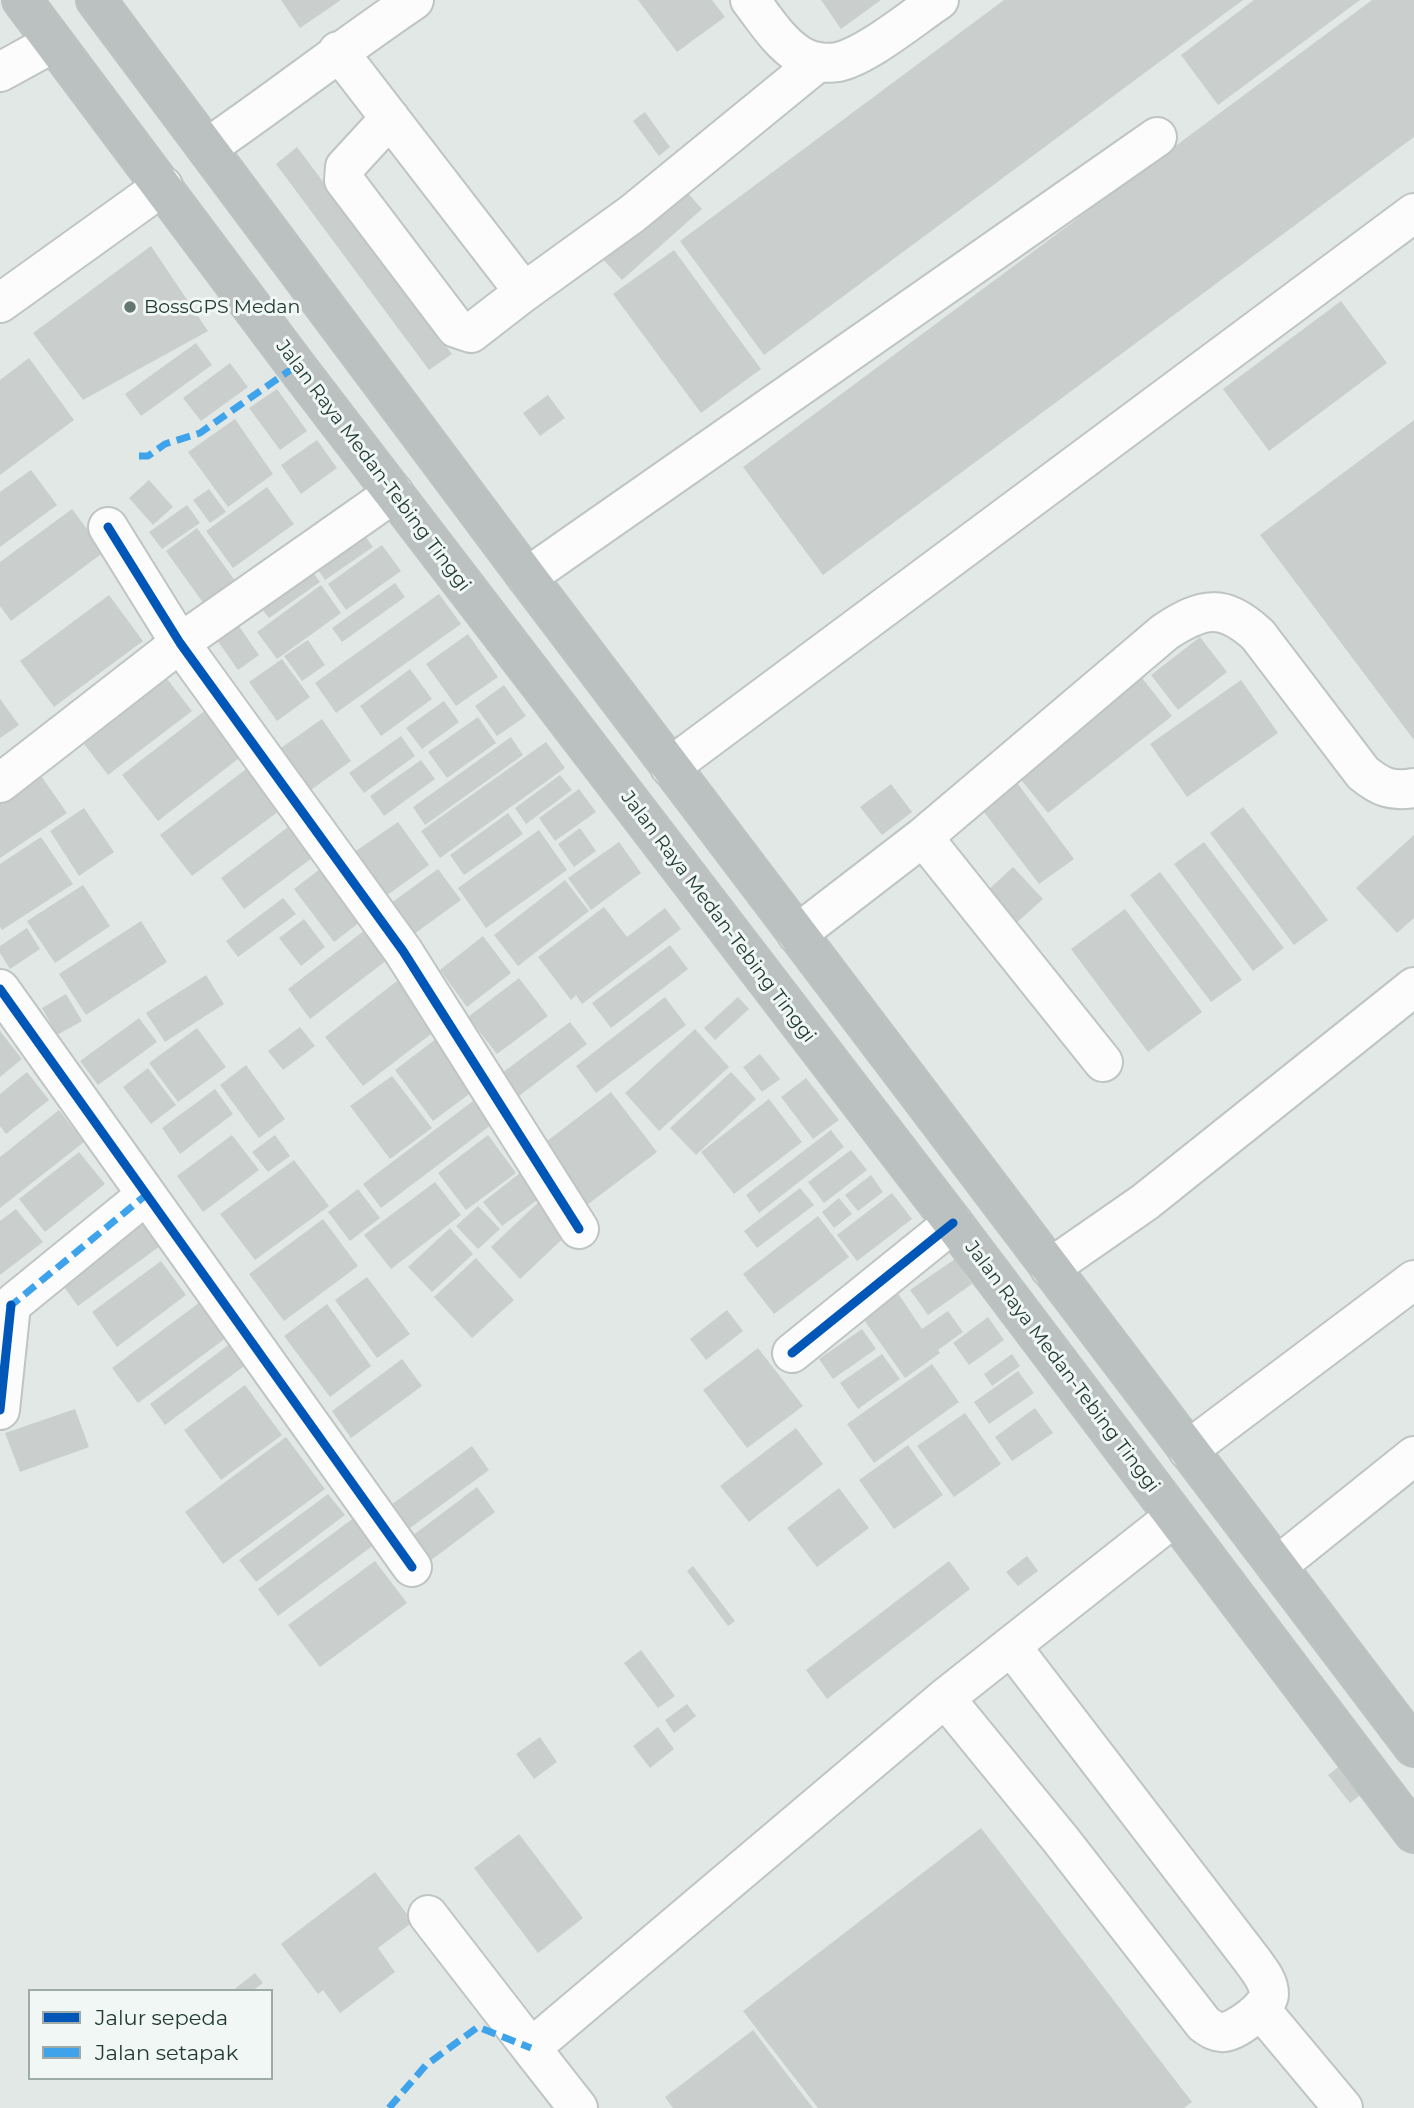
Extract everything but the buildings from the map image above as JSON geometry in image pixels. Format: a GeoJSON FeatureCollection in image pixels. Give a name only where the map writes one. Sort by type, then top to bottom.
{"type":"FeatureCollection","features":[{"type":"Feature","properties":{"kind":"highway","name":"Jalan Raya Medan-Tebing Tinggi"},"geometry":{"type":"LineString","coordinates":[[22,0],[296,366],[953,1223],[1414,1833]]}},
{"type":"Feature","properties":{"kind":"highway"},"geometry":{"type":"LineString","coordinates":[[96,0],[670,767],[1414,1747]]}},
{"type":"Feature","properties":{"kind":"street"},"geometry":{"type":"LineString","coordinates":[[207,148],[263,110],[338,51],[414,0]]}},
{"type":"Feature","properties":{"kind":"street"},"geometry":{"type":"LineString","coordinates":[[750,0],[786,45],[802,57],[818,62],[836,62],[855,55],[939,0]]}},
{"type":"Feature","properties":{"kind":"street"},"geometry":{"type":"LineString","coordinates":[[0,72],[53,43]]}},
{"type":"Feature","properties":{"kind":"street"},"geometry":{"type":"LineString","coordinates":[[338,51],[524,292]]}},
{"type":"Feature","properties":{"kind":"street"},"geometry":{"type":"LineString","coordinates":[[390,118],[345,167],[344,180],[456,328],[471,333],[632,214],[818,62]]}},
{"type":"Feature","properties":{"kind":"street"},"geometry":{"type":"LineString","coordinates":[[527,577],[1157,137]]}},
{"type":"Feature","properties":{"kind":"street"},"geometry":{"type":"LineString","coordinates":[[0,303],[163,186]]}},
{"type":"Feature","properties":{"kind":"street"},"geometry":{"type":"LineString","coordinates":[[670,767],[1414,213]]}},
{"type":"Feature","properties":{"kind":"street"},"geometry":{"type":"LineString","coordinates":[[0,783],[180,643],[394,493]]}},
{"type":"Feature","properties":{"kind":"street"},"geometry":{"type":"LineString","coordinates":[[108,527],[180,643],[403,951],[579,1229]]}},
{"type":"Feature","properties":{"kind":"street"},"geometry":{"type":"LineString","coordinates":[[797,934],[923,836],[1165,632],[1183,620],[1202,613],[1225,612],[1241,620],[1258,635],[1363,773],[1379,787],[1398,791],[1414,788]]}},
{"type":"Feature","properties":{"kind":"street"},"geometry":{"type":"LineString","coordinates":[[923,836],[1103,1062]]}},
{"type":"Feature","properties":{"kind":"street"},"geometry":{"type":"LineString","coordinates":[[1050,1268],[1145,1202],[1414,987]]}},
{"type":"Feature","properties":{"kind":"street"},"geometry":{"type":"LineString","coordinates":[[0,989],[412,1567]]}},
{"type":"Feature","properties":{"kind":"street"},"geometry":{"type":"LineString","coordinates":[[0,1410],[6,1310],[146,1195]]}},
{"type":"Feature","properties":{"kind":"street"},"geometry":{"type":"LineString","coordinates":[[792,1353],[953,1223]]}},
{"type":"Feature","properties":{"kind":"street"},"geometry":{"type":"LineString","coordinates":[[1188,1450],[1414,1280]]}},
{"type":"Feature","properties":{"kind":"street"},"geometry":{"type":"LineString","coordinates":[[1277,1566],[1414,1457]]}},
{"type":"Feature","properties":{"kind":"street"},"geometry":{"type":"LineString","coordinates":[[531,2048],[946,1699],[1174,1517]]}},
{"type":"Feature","properties":{"kind":"street"},"geometry":{"type":"LineString","coordinates":[[946,1699],[1061,1840],[1204,2024],[1217,2031],[1228,2031],[1261,2010],[1268,2002],[1268,1987],[1252,1960],[1011,1646]]}},
{"type":"Feature","properties":{"kind":"street"},"geometry":{"type":"LineString","coordinates":[[428,1915],[578,2108]]}},
{"type":"Feature","properties":{"kind":"street"},"geometry":{"type":"LineString","coordinates":[[1261,2010],[1343,2108]]}},
{"type":"Feature","properties":{"kind":"marked path"},"geometry":{"type":"LineString","coordinates":[[139,456],[148,456],[165,444],[200,433],[296,366]]}},
{"type":"Feature","properties":{"kind":"marked path"},"geometry":{"type":"LineString","coordinates":[[8,1308],[146,1195]]}},
{"type":"Feature","properties":{"kind":"marked path"},"geometry":{"type":"LineString","coordinates":[[389,2108],[426,2065],[478,2027],[531,2048]]}},
{"type":"Feature","properties":{"kind":"cycle path"},"geometry":{"type":"LineString","coordinates":[[108,527],[180,643],[403,951],[579,1229]]}},
{"type":"Feature","properties":{"kind":"cycle path"},"geometry":{"type":"LineString","coordinates":[[0,989],[412,1567]]}},
{"type":"Feature","properties":{"kind":"cycle path"},"geometry":{"type":"LineString","coordinates":[[792,1353],[953,1223]]}},
{"type":"Feature","properties":{"kind":"cycle path"},"geometry":{"type":"LineString","coordinates":[[0,1410],[11,1305]]}},
{"type":"Feature","properties":{"kind":"place","name":"BossGPS Medan"},"geometry":{"type":"Point","coordinates":[130,307]}}]}
